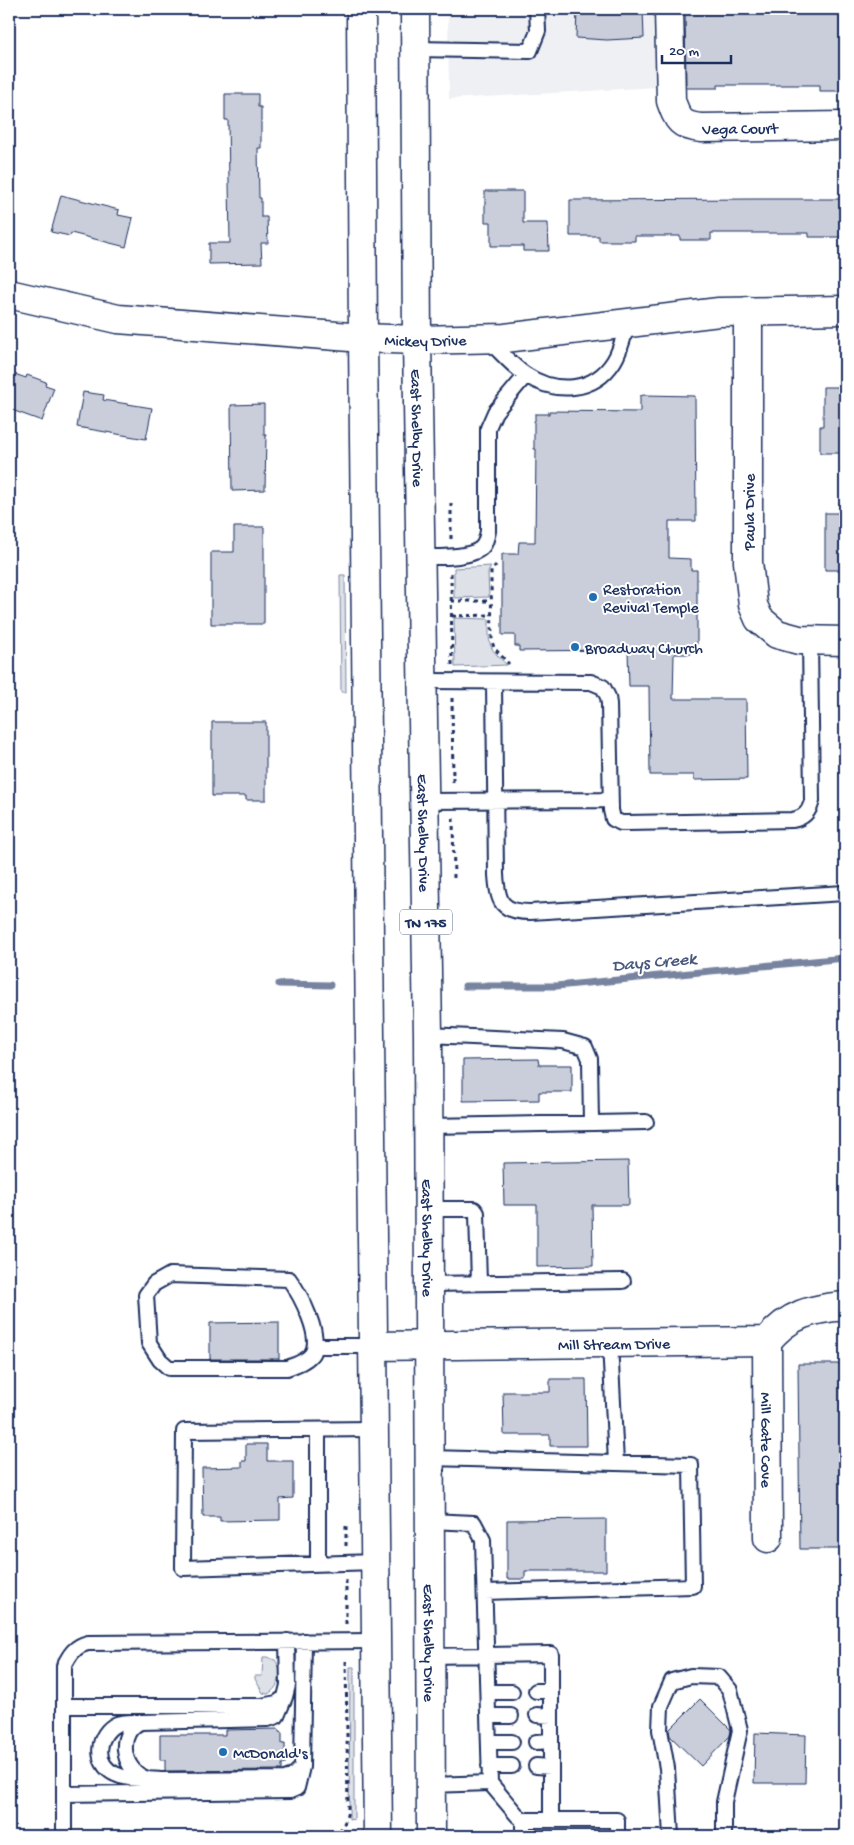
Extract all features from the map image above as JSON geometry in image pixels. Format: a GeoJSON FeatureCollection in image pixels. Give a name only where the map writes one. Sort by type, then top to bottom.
{"type":"FeatureCollection","features":[{"type":"Feature","properties":{"kind":"main road"},"geometry":{"type":"LineString","coordinates":[[361,9],[378,1836]]}},
{"type":"Feature","properties":{"kind":"main road","name":"East Shelby Drive"},"geometry":{"type":"LineString","coordinates":[[415,9],[417,340],[422,556],[422,681],[428,1034],[431,1836]]}},
{"type":"Feature","properties":{"kind":"main road","name":"Vega Court"},"geometry":{"type":"LineString","coordinates":[[669,9],[671,101],[676,115],[682,123],[690,127],[845,126]]}},
{"type":"Feature","properties":{"kind":"main road","name":"Mickey Drive"},"geometry":{"type":"LineString","coordinates":[[9,294],[118,319],[363,338],[417,340],[487,338],[556,333],[693,314],[748,311],[845,310]]}},
{"type":"Feature","properties":{"kind":"main road","name":"Paula Drive"},"geometry":{"type":"LineString","coordinates":[[748,311],[748,562],[753,605],[759,619],[777,634],[787,638],[845,641]]}},
{"type":"Feature","properties":{"kind":"main road"},"geometry":{"type":"LineString","coordinates":[[766,1341],[777,1328],[789,1319],[816,1310],[845,1306]]}},
{"type":"Feature","properties":{"kind":"main road","name":"Mill Stream Drive"},"geometry":{"type":"LineString","coordinates":[[373,1346],[766,1341]]}},
{"type":"Feature","properties":{"kind":"main road","name":"Mill Gate Cove"},"geometry":{"type":"LineString","coordinates":[[766,1341],[768,1538]]}},
{"type":"Feature","properties":{"kind":"lane"},"geometry":{"type":"LineString","coordinates":[[415,50],[530,51],[538,31],[537,9]]}},
{"type":"Feature","properties":{"kind":"lane"},"geometry":{"type":"LineString","coordinates":[[487,338],[514,366],[540,383],[564,388],[576,388],[591,382],[606,372],[619,350],[628,322]]}},
{"type":"Feature","properties":{"kind":"lane"},"geometry":{"type":"LineString","coordinates":[[422,556],[451,557],[476,552],[483,546],[488,531],[488,428],[495,412],[526,375]]}},
{"type":"Feature","properties":{"kind":"lane"},"geometry":{"type":"LineString","coordinates":[[422,681],[591,682],[603,687],[609,704],[613,819],[621,824],[786,820],[803,817],[811,808],[812,801],[810,640]]}},
{"type":"Feature","properties":{"kind":"lane"},"geometry":{"type":"LineString","coordinates":[[494,682],[498,892],[501,902],[507,909],[516,912],[845,893]]}},
{"type":"Feature","properties":{"kind":"lane"},"geometry":{"type":"LineString","coordinates":[[424,801],[611,800]]}},
{"type":"Feature","properties":{"kind":"lane"},"geometry":{"type":"LineString","coordinates":[[428,1034],[563,1041],[585,1047],[590,1059],[591,1123]]}},
{"type":"Feature","properties":{"kind":"lane"},"geometry":{"type":"LineString","coordinates":[[428,1126],[646,1122]]}},
{"type":"Feature","properties":{"kind":"lane"},"geometry":{"type":"LineString","coordinates":[[428,1209],[474,1209],[477,1213],[479,1283]]}},
{"type":"Feature","properties":{"kind":"lane"},"geometry":{"type":"LineString","coordinates":[[170,1275],[290,1279],[305,1307],[313,1332],[315,1346],[310,1356],[302,1362],[287,1368],[169,1368],[160,1360],[149,1343],[146,1295],[154,1284],[170,1275]]}},
{"type":"Feature","properties":{"kind":"lane"},"geometry":{"type":"LineString","coordinates":[[428,1284],[623,1281]]}},
{"type":"Feature","properties":{"kind":"lane"},"geometry":{"type":"LineString","coordinates":[[610,1343],[616,1463]]}},
{"type":"Feature","properties":{"kind":"lane"},"geometry":{"type":"LineString","coordinates":[[315,1346],[373,1346]]}},
{"type":"Feature","properties":{"kind":"lane"},"geometry":{"type":"LineString","coordinates":[[374,1429],[184,1431],[183,1568],[375,1562]]}},
{"type":"Feature","properties":{"kind":"lane"},"geometry":{"type":"LineString","coordinates":[[318,1430],[318,1564]]}},
{"type":"Feature","properties":{"kind":"lane"},"geometry":{"type":"LineString","coordinates":[[430,1458],[691,1465],[693,1586],[484,1592]]}},
{"type":"Feature","properties":{"kind":"lane"},"geometry":{"type":"LineString","coordinates":[[430,1521],[474,1523],[483,1540],[490,1783],[522,1820],[617,1820],[617,1836]]}},
{"type":"Feature","properties":{"kind":"lane"},"geometry":{"type":"LineString","coordinates":[[287,1641],[288,1685],[277,1716],[268,1719],[119,1723],[105,1734],[101,1741],[100,1756],[105,1767],[114,1774],[129,1779],[284,1779],[293,1776],[302,1767]]}},
{"type":"Feature","properties":{"kind":"lane"},"geometry":{"type":"LineString","coordinates":[[64,1794],[290,1791],[298,1788],[302,1767],[304,1641]]}},
{"type":"Feature","properties":{"kind":"lane"},"geometry":{"type":"LineString","coordinates":[[64,1836],[64,1666],[71,1652],[80,1645],[88,1643],[376,1641]]}},
{"type":"Feature","properties":{"kind":"lane"},"geometry":{"type":"LineString","coordinates":[[431,1656],[551,1654],[551,1691],[544,1715],[551,1741],[551,1820]]}},
{"type":"Feature","properties":{"kind":"lane"},"geometry":{"type":"LineString","coordinates":[[671,1836],[668,1768],[660,1730],[661,1706],[672,1682],[691,1676],[720,1677],[730,1690],[740,1730],[724,1802],[724,1836]]}},
{"type":"Feature","properties":{"kind":"lane"},"geometry":{"type":"LineString","coordinates":[[536,1692],[551,1691]]}},
{"type":"Feature","properties":{"kind":"lane"},"geometry":{"type":"LineString","coordinates":[[488,1692],[512,1692]]}},
{"type":"Feature","properties":{"kind":"lane"},"geometry":{"type":"LineString","coordinates":[[64,1706],[261,1706],[277,1703],[285,1697]]}},
{"type":"Feature","properties":{"kind":"lane"},"geometry":{"type":"LineString","coordinates":[[488,1716],[511,1716]]}},
{"type":"Feature","properties":{"kind":"lane"},"geometry":{"type":"LineString","coordinates":[[142,1722],[134,1725],[127,1735],[125,1753],[127,1761],[134,1771],[146,1779]]}},
{"type":"Feature","properties":{"kind":"lane"},"geometry":{"type":"LineString","coordinates":[[536,1742],[551,1741]]}},
{"type":"Feature","properties":{"kind":"lane"},"geometry":{"type":"LineString","coordinates":[[489,1742],[512,1742]]}},
{"type":"Feature","properties":{"kind":"lane"},"geometry":{"type":"LineString","coordinates":[[490,1766],[512,1766]]}},
{"type":"Feature","properties":{"kind":"lane"},"geometry":{"type":"LineString","coordinates":[[536,1766],[551,1767]]}},
{"type":"Feature","properties":{"kind":"lane"},"geometry":{"type":"LineString","coordinates":[[431,1785],[490,1783]]}},
{"type":"Feature","properties":{"kind":"lane"},"geometry":{"type":"LineString","coordinates":[[522,1820],[522,1836]]}},
{"type":"Feature","properties":{"kind":"path"},"geometry":{"type":"LineString","coordinates":[[496,565],[491,571],[492,642],[494,648],[515,669]]}},
{"type":"Feature","properties":{"kind":"path"},"geometry":{"type":"LineString","coordinates":[[451,602],[491,601]]}},
{"type":"Feature","properties":{"kind":"path"},"geometry":{"type":"LineString","coordinates":[[452,616],[491,615]]}},
{"type":"Feature","properties":{"kind":"path"},"geometry":{"type":"LineString","coordinates":[[333,1836],[340,1830],[346,1820],[348,1810],[346,1526]]}},
{"type":"Feature","properties":{"kind":"shaded area"},"geometry":{"type":"Polygon","coordinates":[[[448,9],[656,9],[657,87],[449,99],[448,9]]]}},
{"type":"Feature","properties":{"kind":"shaded area"},"geometry":{"type":"Polygon","coordinates":[[[491,566],[488,573],[489,597],[454,598],[454,568],[491,566]]]}},
{"type":"Feature","properties":{"kind":"shaded area"},"geometry":{"type":"Polygon","coordinates":[[[340,575],[345,575],[346,692],[341,692],[340,575]]]}},
{"type":"Feature","properties":{"kind":"shaded area"},"geometry":{"type":"Polygon","coordinates":[[[454,618],[489,619],[489,640],[496,654],[507,665],[455,667],[454,618]]]}},
{"type":"Feature","properties":{"kind":"shaded area"},"geometry":{"type":"Polygon","coordinates":[[[263,1657],[275,1660],[280,1674],[278,1683],[268,1694],[263,1693],[255,1679],[255,1676],[262,1676],[263,1657]]]}},
{"type":"Feature","properties":{"kind":"shaded area"},"geometry":{"type":"Polygon","coordinates":[[[350,1667],[354,1667],[354,1820],[349,1819],[350,1667]]]}},
{"type":"Feature","properties":{"kind":"building"},"geometry":{"type":"Polygon","coordinates":[[[577,9],[643,9],[644,38],[607,40],[576,38],[577,9]]]}},
{"type":"Feature","properties":{"kind":"building"},"geometry":{"type":"Polygon","coordinates":[[[685,9],[845,9],[845,91],[820,91],[820,85],[718,85],[718,88],[686,88],[685,9]]]}},
{"type":"Feature","properties":{"kind":"building"},"geometry":{"type":"Polygon","coordinates":[[[225,94],[258,94],[258,107],[261,107],[261,148],[258,148],[259,198],[261,198],[261,217],[267,217],[268,243],[261,243],[262,263],[209,264],[209,243],[230,243],[228,120],[225,120],[225,94]]]}},
{"type":"Feature","properties":{"kind":"building"},"geometry":{"type":"Polygon","coordinates":[[[485,191],[523,191],[523,223],[548,223],[549,251],[523,251],[523,246],[491,246],[491,222],[485,222],[485,191]]]}},
{"type":"Feature","properties":{"kind":"building"},"geometry":{"type":"Polygon","coordinates":[[[61,195],[119,210],[118,215],[133,218],[126,247],[71,233],[70,236],[51,232],[61,195]]]}},
{"type":"Feature","properties":{"kind":"building"},"geometry":{"type":"Polygon","coordinates":[[[845,199],[845,234],[842,234],[842,237],[809,237],[809,233],[711,233],[711,240],[680,240],[680,236],[635,236],[635,241],[599,241],[599,236],[570,236],[570,200],[845,199]]]}},
{"type":"Feature","properties":{"kind":"building"},"geometry":{"type":"Polygon","coordinates":[[[9,372],[26,378],[27,375],[46,382],[45,385],[54,388],[42,421],[9,409],[9,372]]]}},
{"type":"Feature","properties":{"kind":"building"},"geometry":{"type":"Polygon","coordinates":[[[823,387],[845,387],[845,453],[820,453],[820,426],[823,426],[823,387]]]}},
{"type":"Feature","properties":{"kind":"building"},"geometry":{"type":"Polygon","coordinates":[[[83,392],[104,395],[103,400],[152,408],[146,439],[77,427],[83,392]]]}},
{"type":"Feature","properties":{"kind":"building"},"geometry":{"type":"Polygon","coordinates":[[[640,396],[695,396],[696,521],[669,521],[669,558],[691,559],[691,570],[697,570],[697,644],[691,644],[691,654],[674,654],[673,699],[746,699],[747,779],[694,780],[694,775],[650,775],[649,686],[629,686],[628,650],[519,651],[519,646],[515,646],[515,635],[502,635],[502,554],[518,554],[519,542],[535,542],[535,414],[549,414],[549,411],[640,412],[640,396]]]}},
{"type":"Feature","properties":{"kind":"building"},"geometry":{"type":"Polygon","coordinates":[[[264,404],[264,435],[266,435],[265,490],[232,491],[231,405],[264,404]]]}},
{"type":"Feature","properties":{"kind":"building"},"geometry":{"type":"Polygon","coordinates":[[[825,513],[845,513],[845,570],[825,570],[825,513]]]}},
{"type":"Feature","properties":{"kind":"building"},"geometry":{"type":"Polygon","coordinates":[[[234,527],[264,527],[264,624],[211,624],[211,552],[234,552],[234,527]]]}},
{"type":"Feature","properties":{"kind":"building"},"geometry":{"type":"Polygon","coordinates":[[[212,722],[266,722],[266,800],[246,800],[246,796],[212,796],[212,722]]]}},
{"type":"Feature","properties":{"kind":"building"},"geometry":{"type":"Polygon","coordinates":[[[538,1059],[539,1065],[572,1065],[572,1092],[539,1092],[539,1100],[463,1101],[463,1060],[538,1059]]]}},
{"type":"Feature","properties":{"kind":"building"},"geometry":{"type":"Polygon","coordinates":[[[628,1161],[629,1205],[592,1205],[593,1266],[537,1267],[537,1205],[504,1205],[503,1163],[628,1161]]]}},
{"type":"Feature","properties":{"kind":"building"},"geometry":{"type":"Polygon","coordinates":[[[279,1322],[279,1359],[210,1359],[210,1323],[279,1322]]]}},
{"type":"Feature","properties":{"kind":"building"},"geometry":{"type":"Polygon","coordinates":[[[798,1364],[845,1364],[845,1549],[800,1549],[798,1364]]]}},
{"type":"Feature","properties":{"kind":"building"},"geometry":{"type":"Polygon","coordinates":[[[550,1379],[586,1379],[587,1446],[550,1446],[550,1435],[504,1435],[503,1392],[550,1392],[550,1379]]]}},
{"type":"Feature","properties":{"kind":"building"},"geometry":{"type":"Polygon","coordinates":[[[246,1444],[267,1444],[267,1461],[293,1461],[293,1498],[280,1499],[280,1520],[220,1521],[220,1517],[203,1517],[202,1468],[242,1467],[242,1461],[246,1461],[246,1444]]]}},
{"type":"Feature","properties":{"kind":"building"},"geometry":{"type":"Polygon","coordinates":[[[606,1519],[606,1571],[525,1571],[525,1579],[507,1579],[507,1520],[606,1519]]]}},
{"type":"Feature","properties":{"kind":"building"},"geometry":{"type":"Polygon","coordinates":[[[700,1699],[731,1730],[730,1736],[701,1766],[670,1736],[669,1730],[700,1699]]]}},
{"type":"Feature","properties":{"kind":"building","name":"McDonald's"},"geometry":{"type":"Polygon","coordinates":[[[279,1729],[279,1732],[282,1733],[282,1744],[285,1744],[285,1764],[282,1764],[282,1770],[165,1771],[165,1760],[160,1760],[160,1735],[225,1735],[225,1730],[279,1729]]]}},
{"type":"Feature","properties":{"kind":"building"},"geometry":{"type":"Polygon","coordinates":[[[755,1733],[806,1735],[805,1783],[754,1783],[755,1733]]]}},
{"type":"Feature","properties":{"kind":"waterway","name":"Days Creek"},"geometry":{"type":"LineString","coordinates":[[465,986],[556,986],[845,958]]}},
{"type":"Feature","properties":{"kind":"waterway","name":"Days Creek"},"geometry":{"type":"LineString","coordinates":[[279,984],[330,985]]}},
{"type":"Feature","properties":{"kind":"place","name":"Restoration Revival Temple"},"geometry":{"type":"Point","coordinates":[593,597]}},
{"type":"Feature","properties":{"kind":"place","name":"Broadway Church"},"geometry":{"type":"Point","coordinates":[575,647]}},
{"type":"Feature","properties":{"kind":"place","name":"McDonald's"},"geometry":{"type":"Point","coordinates":[223,1752]}}]}
